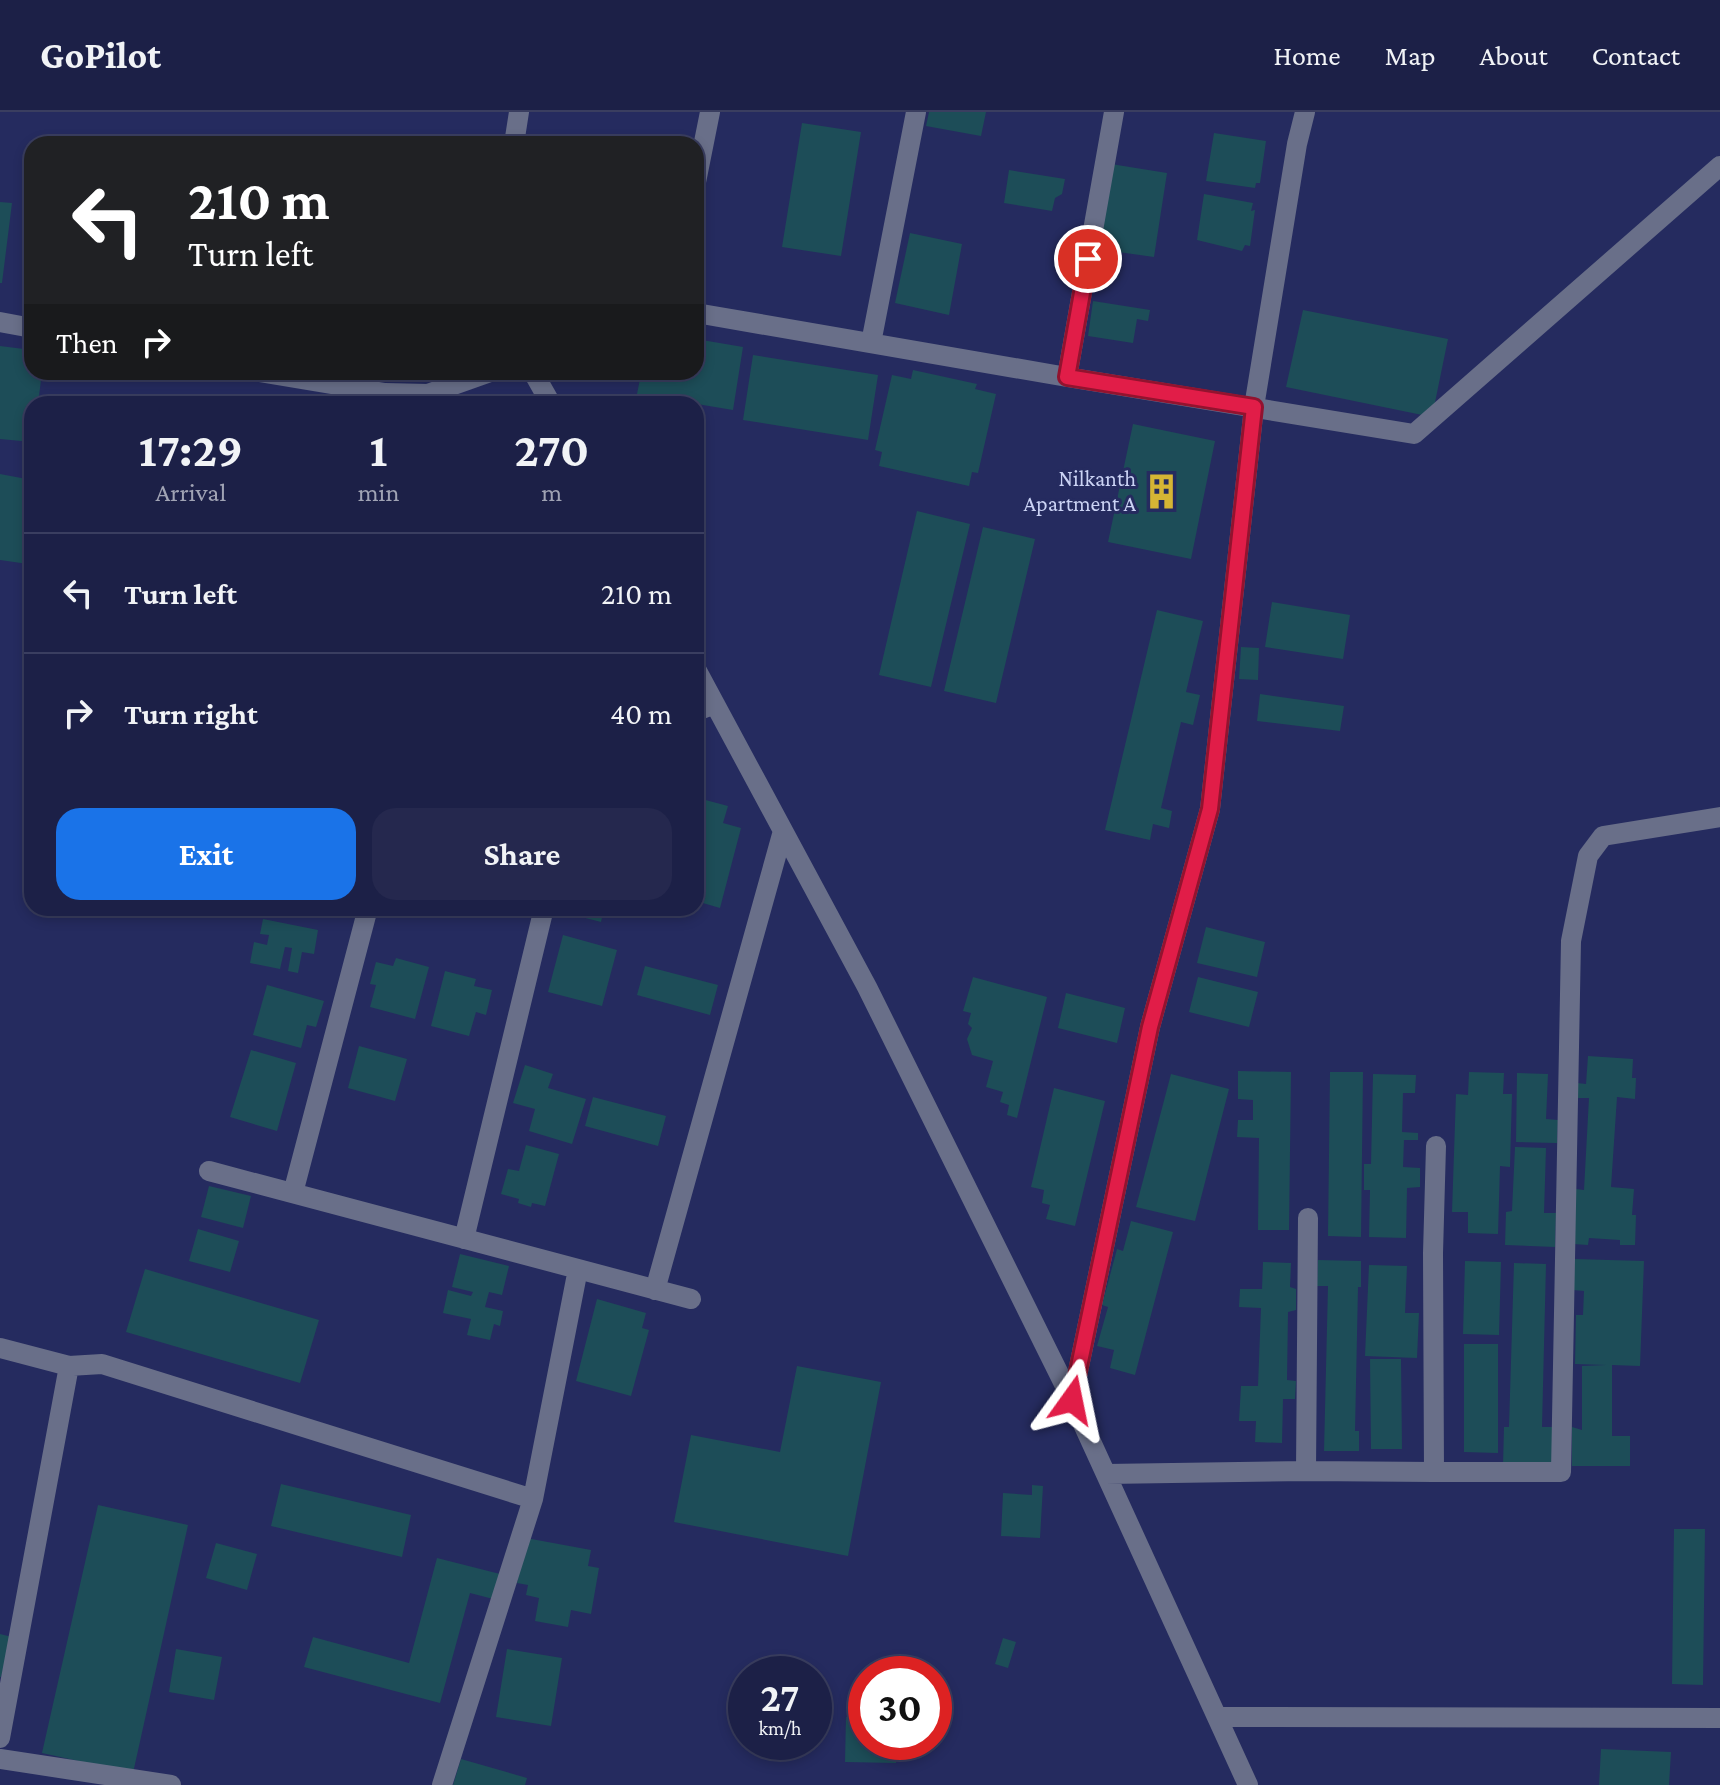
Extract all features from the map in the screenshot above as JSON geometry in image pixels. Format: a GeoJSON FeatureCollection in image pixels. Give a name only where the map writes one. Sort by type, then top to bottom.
{"type":"FeatureCollection","features":[{"type":"Feature","properties":{"kind":"street"},"geometry":{"type":"LineString","coordinates":[[515,136],[519,112]]}},
{"type":"Feature","properties":{"kind":"street"},"geometry":{"type":"LineString","coordinates":[[704,142],[710,112]]}},
{"type":"Feature","properties":{"kind":"street"},"geometry":{"type":"LineString","coordinates":[[871,343],[916,112]]}},
{"type":"Feature","properties":{"kind":"street"},"geometry":{"type":"LineString","coordinates":[[1067,377],[1114,112]]}},
{"type":"Feature","properties":{"kind":"street"},"geometry":{"type":"LineString","coordinates":[[1072,1400],[1150,1027],[1210,809],[1254,407],[1297,144],[1305,112]]}},
{"type":"Feature","properties":{"kind":"street"},"geometry":{"type":"LineString","coordinates":[[704,314],[1414,434],[1720,166]]}},
{"type":"Feature","properties":{"kind":"street"},"geometry":{"type":"LineString","coordinates":[[0,322],[24,326]]}},
{"type":"Feature","properties":{"kind":"street"},"geometry":{"type":"LineString","coordinates":[[307,380],[385,393],[428,394],[467,380]]}},
{"type":"Feature","properties":{"kind":"street"},"geometry":{"type":"LineString","coordinates":[[706,708],[783,831],[867,987],[1072,1400],[1248,1785]]}},
{"type":"Feature","properties":{"kind":"street"},"geometry":{"type":"LineString","coordinates":[[1106,1474],[1561,1472],[1571,941],[1588,856],[1603,836],[1720,817]]}},
{"type":"Feature","properties":{"kind":"street"},"geometry":{"type":"LineString","coordinates":[[655,1290],[783,831]]}},
{"type":"Feature","properties":{"kind":"street"},"geometry":{"type":"LineString","coordinates":[[293,1193],[366,916]]}},
{"type":"Feature","properties":{"kind":"street"},"geometry":{"type":"LineString","coordinates":[[464,1239],[542,916]]}},
{"type":"Feature","properties":{"kind":"street"},"geometry":{"type":"LineString","coordinates":[[1434,1472],[1436,1146]]}},
{"type":"Feature","properties":{"kind":"street"},"geometry":{"type":"LineString","coordinates":[[209,1171],[691,1299]]}},
{"type":"Feature","properties":{"kind":"street"},"geometry":{"type":"LineString","coordinates":[[1306,1471],[1308,1218]]}},
{"type":"Feature","properties":{"kind":"street"},"geometry":{"type":"LineString","coordinates":[[442,1785],[533,1499],[578,1269]]}},
{"type":"Feature","properties":{"kind":"street"},"geometry":{"type":"LineString","coordinates":[[0,1348],[69,1366],[102,1364],[533,1499]]}},
{"type":"Feature","properties":{"kind":"street"},"geometry":{"type":"LineString","coordinates":[[0,1738],[69,1366]]}},
{"type":"Feature","properties":{"kind":"street"},"geometry":{"type":"LineString","coordinates":[[1218,1717],[1720,1718]]}},
{"type":"Feature","properties":{"kind":"street"},"geometry":{"type":"LineString","coordinates":[[0,1759],[171,1785]]}},
{"type":"Feature","properties":{"kind":"building"},"geometry":{"type":"Polygon","coordinates":[[[929,112],[986,112],[981,136],[926,126],[929,112]]]}},
{"type":"Feature","properties":{"kind":"building"},"geometry":{"type":"Polygon","coordinates":[[[802,123],[861,132],[841,256],[782,247],[802,123]]]}},
{"type":"Feature","properties":{"kind":"building"},"geometry":{"type":"Polygon","coordinates":[[[1214,133],[1266,141],[1260,183],[1256,183],[1255,188],[1206,181],[1214,133]]]}},
{"type":"Feature","properties":{"kind":"building"},"geometry":{"type":"Polygon","coordinates":[[[1111,164],[1167,173],[1154,257],[1097,249],[1111,164]]]}},
{"type":"Feature","properties":{"kind":"building"},"geometry":{"type":"Polygon","coordinates":[[[1009,170],[1065,179],[1062,194],[1055,198],[1052,211],[1004,203],[1009,170]]]}},
{"type":"Feature","properties":{"kind":"building"},"geometry":{"type":"Polygon","coordinates":[[[1204,194],[1253,203],[1251,211],[1255,210],[1250,246],[1245,245],[1242,251],[1197,240],[1204,194]]]}},
{"type":"Feature","properties":{"kind":"building"},"geometry":{"type":"Polygon","coordinates":[[[0,202],[12,203],[2,283],[0,283],[0,202]]]}},
{"type":"Feature","properties":{"kind":"building"},"geometry":{"type":"Polygon","coordinates":[[[910,233],[962,244],[949,315],[895,303],[910,233]]]}},
{"type":"Feature","properties":{"kind":"building"},"geometry":{"type":"Polygon","coordinates":[[[1093,301],[1150,310],[1148,321],[1137,319],[1133,343],[1088,336],[1093,301]]]}},
{"type":"Feature","properties":{"kind":"building"},"geometry":{"type":"Polygon","coordinates":[[[1303,310],[1448,339],[1432,417],[1286,387],[1303,310]]]}},
{"type":"Feature","properties":{"kind":"building"},"geometry":{"type":"Polygon","coordinates":[[[704,340],[743,347],[733,410],[704,405],[704,396],[637,394],[640,380],[704,380],[704,340]]]}},
{"type":"Feature","properties":{"kind":"building"},"geometry":{"type":"Polygon","coordinates":[[[0,346],[24,349],[24,380],[41,380],[39,396],[24,396],[24,441],[0,439],[0,346]]]}},
{"type":"Feature","properties":{"kind":"building"},"geometry":{"type":"Polygon","coordinates":[[[753,355],[878,375],[868,440],[743,420],[753,355]]]}},
{"type":"Feature","properties":{"kind":"building"},"geometry":{"type":"Polygon","coordinates":[[[913,370],[977,384],[975,389],[996,394],[978,473],[972,472],[969,486],[879,466],[882,452],[875,450],[892,375],[911,379],[913,370]]]}},
{"type":"Feature","properties":{"kind":"building","name":"Nilkanth Apartment A"},"geometry":{"type":"Polygon","coordinates":[[[1133,424],[1215,441],[1191,559],[1108,542],[1133,424]]]}},
{"type":"Feature","properties":{"kind":"building"},"geometry":{"type":"Polygon","coordinates":[[[0,474],[24,478],[24,563],[0,560],[0,474]]]}},
{"type":"Feature","properties":{"kind":"building"},"geometry":{"type":"Polygon","coordinates":[[[917,511],[970,524],[931,687],[879,675],[917,511]]]}},
{"type":"Feature","properties":{"kind":"building"},"geometry":{"type":"Polygon","coordinates":[[[983,527],[1035,539],[996,703],[944,691],[983,527]]]}},
{"type":"Feature","properties":{"kind":"building"},"geometry":{"type":"Polygon","coordinates":[[[1272,602],[1350,615],[1343,659],[1265,647],[1272,602]]]}},
{"type":"Feature","properties":{"kind":"building"},"geometry":{"type":"Polygon","coordinates":[[[1157,610],[1203,621],[1186,692],[1200,695],[1193,725],[1181,722],[1161,808],[1172,811],[1169,828],[1153,824],[1150,840],[1105,830],[1157,610]]]}},
{"type":"Feature","properties":{"kind":"building"},"geometry":{"type":"Polygon","coordinates":[[[1241,647],[1259,648],[1258,680],[1239,679],[1241,647]]]}},
{"type":"Feature","properties":{"kind":"building"},"geometry":{"type":"Polygon","coordinates":[[[1260,694],[1344,706],[1340,731],[1257,721],[1260,694]]]}},
{"type":"Feature","properties":{"kind":"building"},"geometry":{"type":"Polygon","coordinates":[[[704,800],[728,806],[723,823],[741,828],[720,908],[704,903],[704,800]]]}},
{"type":"Feature","properties":{"kind":"building"},"geometry":{"type":"Polygon","coordinates":[[[578,916],[602,916],[601,922],[578,916]]]}},
{"type":"Feature","properties":{"kind":"building"},"geometry":{"type":"Polygon","coordinates":[[[263,919],[318,930],[314,954],[302,952],[298,973],[288,971],[292,948],[285,947],[280,969],[250,963],[254,942],[267,945],[269,935],[260,934],[263,919]]]}},
{"type":"Feature","properties":{"kind":"building"},"geometry":{"type":"Polygon","coordinates":[[[1206,927],[1265,942],[1257,977],[1197,963],[1206,927]]]}},
{"type":"Feature","properties":{"kind":"building"},"geometry":{"type":"Polygon","coordinates":[[[563,935],[617,950],[602,1006],[548,992],[563,935]]]}},
{"type":"Feature","properties":{"kind":"building"},"geometry":{"type":"Polygon","coordinates":[[[396,958],[429,967],[415,1019],[370,1007],[376,985],[370,984],[376,962],[393,966],[396,958]]]}},
{"type":"Feature","properties":{"kind":"building"},"geometry":{"type":"Polygon","coordinates":[[[645,966],[718,985],[710,1015],[637,995],[645,966]]]}},
{"type":"Feature","properties":{"kind":"building"},"geometry":{"type":"Polygon","coordinates":[[[445,971],[476,979],[474,986],[492,990],[486,1015],[476,1012],[469,1036],[431,1026],[445,971]]]}},
{"type":"Feature","properties":{"kind":"building"},"geometry":{"type":"Polygon","coordinates":[[[973,977],[1047,997],[1017,1118],[1007,1115],[1009,1105],[1000,1102],[1003,1092],[986,1087],[993,1061],[972,1055],[967,1039],[972,1028],[968,1024],[971,1013],[963,1011],[973,977]]]}},
{"type":"Feature","properties":{"kind":"building"},"geometry":{"type":"Polygon","coordinates":[[[1198,977],[1258,992],[1249,1027],[1189,1012],[1198,977]]]}},
{"type":"Feature","properties":{"kind":"building"},"geometry":{"type":"Polygon","coordinates":[[[267,985],[324,1001],[316,1027],[307,1025],[301,1048],[253,1035],[267,985]]]}},
{"type":"Feature","properties":{"kind":"building"},"geometry":{"type":"Polygon","coordinates":[[[1066,993],[1125,1008],[1117,1043],[1058,1028],[1066,993]]]}},
{"type":"Feature","properties":{"kind":"building"},"geometry":{"type":"Polygon","coordinates":[[[359,1046],[407,1059],[395,1101],[348,1088],[359,1046]]]}},
{"type":"Feature","properties":{"kind":"building"},"geometry":{"type":"Polygon","coordinates":[[[251,1050],[296,1063],[277,1131],[230,1117],[251,1050]]]}},
{"type":"Feature","properties":{"kind":"building"},"geometry":{"type":"Polygon","coordinates":[[[1588,1056],[1633,1059],[1635,1099],[1617,1097],[1611,1187],[1634,1189],[1632,1215],[1636,1215],[1635,1245],[1620,1245],[1620,1240],[1589,1238],[1588,1245],[1573,1244],[1576,1189],[1584,1190],[1589,1098],[1576,1098],[1577,1083],[1586,1084],[1588,1056]]]}},
{"type":"Feature","properties":{"kind":"building"},"geometry":{"type":"Polygon","coordinates":[[[525,1065],[553,1074],[548,1088],[586,1099],[572,1144],[529,1131],[535,1109],[513,1103],[525,1065]]]}},
{"type":"Feature","properties":{"kind":"building"},"geometry":{"type":"Polygon","coordinates":[[[1238,1071],[1291,1072],[1289,1230],[1258,1230],[1259,1138],[1237,1137],[1238,1120],[1253,1120],[1253,1100],[1238,1099],[1238,1071]]]}},
{"type":"Feature","properties":{"kind":"building"},"geometry":{"type":"Polygon","coordinates":[[[1330,1072],[1363,1072],[1361,1237],[1328,1236],[1330,1072]]]}},
{"type":"Feature","properties":{"kind":"building"},"geometry":{"type":"Polygon","coordinates":[[[1469,1072],[1504,1073],[1503,1094],[1512,1094],[1510,1167],[1500,1166],[1498,1234],[1468,1233],[1468,1212],[1452,1212],[1456,1094],[1468,1095],[1469,1072]]]}},
{"type":"Feature","properties":{"kind":"building"},"geometry":{"type":"Polygon","coordinates":[[[1517,1073],[1548,1074],[1546,1119],[1558,1120],[1557,1143],[1516,1142],[1517,1073]]]}},
{"type":"Feature","properties":{"kind":"building"},"geometry":{"type":"Polygon","coordinates":[[[1171,1074],[1229,1089],[1195,1221],[1136,1207],[1171,1074]]]}},
{"type":"Feature","properties":{"kind":"building"},"geometry":{"type":"Polygon","coordinates":[[[1373,1074],[1416,1075],[1415,1093],[1403,1093],[1402,1132],[1418,1133],[1418,1140],[1404,1140],[1403,1167],[1420,1168],[1420,1187],[1407,1188],[1406,1238],[1369,1237],[1370,1190],[1364,1190],[1364,1164],[1371,1164],[1373,1074]]]}},
{"type":"Feature","properties":{"kind":"building"},"geometry":{"type":"Polygon","coordinates":[[[1054,1088],[1105,1101],[1075,1226],[1046,1219],[1050,1205],[1042,1203],[1044,1190],[1031,1187],[1054,1088]]]}},
{"type":"Feature","properties":{"kind":"building"},"geometry":{"type":"Polygon","coordinates":[[[593,1097],[666,1116],[658,1146],[585,1126],[593,1097]]]}},
{"type":"Feature","properties":{"kind":"building"},"geometry":{"type":"Polygon","coordinates":[[[526,1145],[559,1154],[545,1206],[532,1203],[531,1207],[518,1203],[519,1199],[501,1194],[508,1169],[519,1171],[526,1145]]]}},
{"type":"Feature","properties":{"kind":"building"},"geometry":{"type":"Polygon","coordinates":[[[1515,1147],[1546,1148],[1544,1213],[1556,1213],[1555,1247],[1505,1245],[1506,1212],[1512,1211],[1515,1147]]]}},
{"type":"Feature","properties":{"kind":"building"},"geometry":{"type":"Polygon","coordinates":[[[209,1186],[251,1196],[243,1228],[201,1217],[209,1186]]]}},
{"type":"Feature","properties":{"kind":"building"},"geometry":{"type":"Polygon","coordinates":[[[1131,1221],[1173,1232],[1135,1375],[1110,1368],[1114,1350],[1097,1346],[1108,1307],[1102,1305],[1117,1249],[1123,1251],[1131,1221]]]}},
{"type":"Feature","properties":{"kind":"building"},"geometry":{"type":"Polygon","coordinates":[[[198,1229],[239,1241],[230,1272],[189,1261],[198,1229]]]}},
{"type":"Feature","properties":{"kind":"building"},"geometry":{"type":"Polygon","coordinates":[[[460,1254],[509,1266],[502,1295],[489,1292],[485,1307],[503,1311],[500,1326],[494,1324],[490,1340],[467,1335],[471,1319],[443,1313],[448,1290],[471,1296],[473,1292],[452,1287],[460,1254]]]}},
{"type":"Feature","properties":{"kind":"building"},"geometry":{"type":"Polygon","coordinates":[[[1574,1259],[1644,1261],[1640,1366],[1612,1365],[1612,1436],[1630,1436],[1630,1466],[1572,1466],[1572,1427],[1582,1430],[1582,1366],[1606,1365],[1575,1364],[1576,1315],[1583,1315],[1584,1291],[1573,1290],[1574,1259]]]}},
{"type":"Feature","properties":{"kind":"building"},"geometry":{"type":"Polygon","coordinates":[[[1318,1260],[1361,1261],[1355,1431],[1359,1431],[1359,1451],[1324,1451],[1328,1286],[1317,1286],[1318,1260]]]}},
{"type":"Feature","properties":{"kind":"building"},"geometry":{"type":"Polygon","coordinates":[[[1465,1261],[1501,1262],[1499,1335],[1463,1334],[1465,1261]]]}},
{"type":"Feature","properties":{"kind":"building"},"geometry":{"type":"Polygon","coordinates":[[[1263,1262],[1291,1263],[1290,1287],[1296,1289],[1296,1310],[1288,1312],[1287,1380],[1296,1381],[1295,1399],[1283,1399],[1282,1443],[1255,1442],[1256,1421],[1239,1421],[1241,1386],[1258,1386],[1261,1308],[1239,1307],[1240,1289],[1262,1289],[1263,1262]]]}},
{"type":"Feature","properties":{"kind":"building"},"geometry":{"type":"Polygon","coordinates":[[[1514,1263],[1546,1264],[1542,1427],[1553,1427],[1552,1467],[1503,1466],[1504,1427],[1509,1427],[1514,1263]]]}},
{"type":"Feature","properties":{"kind":"building"},"geometry":{"type":"Polygon","coordinates":[[[1369,1265],[1407,1266],[1405,1313],[1419,1313],[1417,1358],[1365,1356],[1369,1265]]]}},
{"type":"Feature","properties":{"kind":"building"},"geometry":{"type":"Polygon","coordinates":[[[145,1269],[319,1320],[300,1383],[126,1332],[145,1269]]]}},
{"type":"Feature","properties":{"kind":"building"},"geometry":{"type":"Polygon","coordinates":[[[597,1299],[646,1313],[642,1328],[649,1330],[631,1396],[576,1381],[597,1299]]]}},
{"type":"Feature","properties":{"kind":"building"},"geometry":{"type":"Polygon","coordinates":[[[1464,1344],[1498,1344],[1498,1453],[1464,1452],[1464,1344]]]}},
{"type":"Feature","properties":{"kind":"building"},"geometry":{"type":"Polygon","coordinates":[[[1370,1359],[1401,1359],[1402,1449],[1371,1449],[1370,1359]]]}},
{"type":"Feature","properties":{"kind":"building"},"geometry":{"type":"Polygon","coordinates":[[[797,1366],[881,1382],[848,1556],[674,1522],[691,1435],[780,1452],[797,1366]]]}},
{"type":"Feature","properties":{"kind":"building"},"geometry":{"type":"Polygon","coordinates":[[[281,1484],[411,1515],[402,1557],[271,1526],[281,1484]]]}},
{"type":"Feature","properties":{"kind":"building"},"geometry":{"type":"Polygon","coordinates":[[[1032,1485],[1043,1486],[1040,1538],[1001,1536],[1003,1493],[1032,1495],[1032,1485]]]}},
{"type":"Feature","properties":{"kind":"building"},"geometry":{"type":"Polygon","coordinates":[[[98,1505],[188,1525],[133,1773],[42,1753],[98,1505]]]}},
{"type":"Feature","properties":{"kind":"building"},"geometry":{"type":"Polygon","coordinates":[[[1674,1529],[1705,1529],[1703,1685],[1672,1684],[1674,1529]]]}},
{"type":"Feature","properties":{"kind":"building"},"geometry":{"type":"Polygon","coordinates":[[[526,1538],[591,1550],[588,1566],[599,1568],[591,1614],[571,1610],[568,1627],[535,1621],[539,1598],[526,1595],[528,1585],[517,1583],[526,1538]]]}},
{"type":"Feature","properties":{"kind":"building"},"geometry":{"type":"Polygon","coordinates":[[[216,1543],[257,1554],[247,1590],[206,1578],[216,1543]]]}},
{"type":"Feature","properties":{"kind":"building"},"geometry":{"type":"Polygon","coordinates":[[[437,1558],[504,1575],[497,1600],[470,1593],[440,1703],[304,1667],[313,1637],[409,1663],[437,1558]]]}},
{"type":"Feature","properties":{"kind":"building"},"geometry":{"type":"Polygon","coordinates":[[[0,1634],[12,1637],[1,1677],[0,1677],[0,1634]]]}},
{"type":"Feature","properties":{"kind":"building"},"geometry":{"type":"Polygon","coordinates":[[[1003,1638],[1016,1642],[1008,1668],[995,1664],[1003,1638]]]}},
{"type":"Feature","properties":{"kind":"building"},"geometry":{"type":"Polygon","coordinates":[[[176,1649],[222,1657],[214,1700],[169,1692],[176,1649]]]}},
{"type":"Feature","properties":{"kind":"building"},"geometry":{"type":"Polygon","coordinates":[[[507,1649],[562,1658],[551,1726],[496,1717],[507,1649]]]}},
{"type":"Feature","properties":{"kind":"building"},"geometry":{"type":"Polygon","coordinates":[[[846,1717],[848,1760],[896,1760],[896,1763],[845,1762],[846,1717]]]}},
{"type":"Feature","properties":{"kind":"building"},"geometry":{"type":"Polygon","coordinates":[[[1601,1749],[1671,1752],[1669,1785],[1599,1785],[1601,1749]]]}},
{"type":"Feature","properties":{"kind":"building"},"geometry":{"type":"Polygon","coordinates":[[[461,1759],[527,1778],[525,1785],[453,1785],[461,1759]]]}},
{"type":"Feature","properties":{"kind":"place","name":"Nilkanth Apartment A"},"geometry":{"type":"Point","coordinates":[1162,491]}},
{"type":"Feature","properties":{"kind":"route"},"geometry":{"type":"LineString","coordinates":[[1072,1400],[1150,1027],[1210,809],[1254,407],[1067,377],[1088,259]]}}]}
